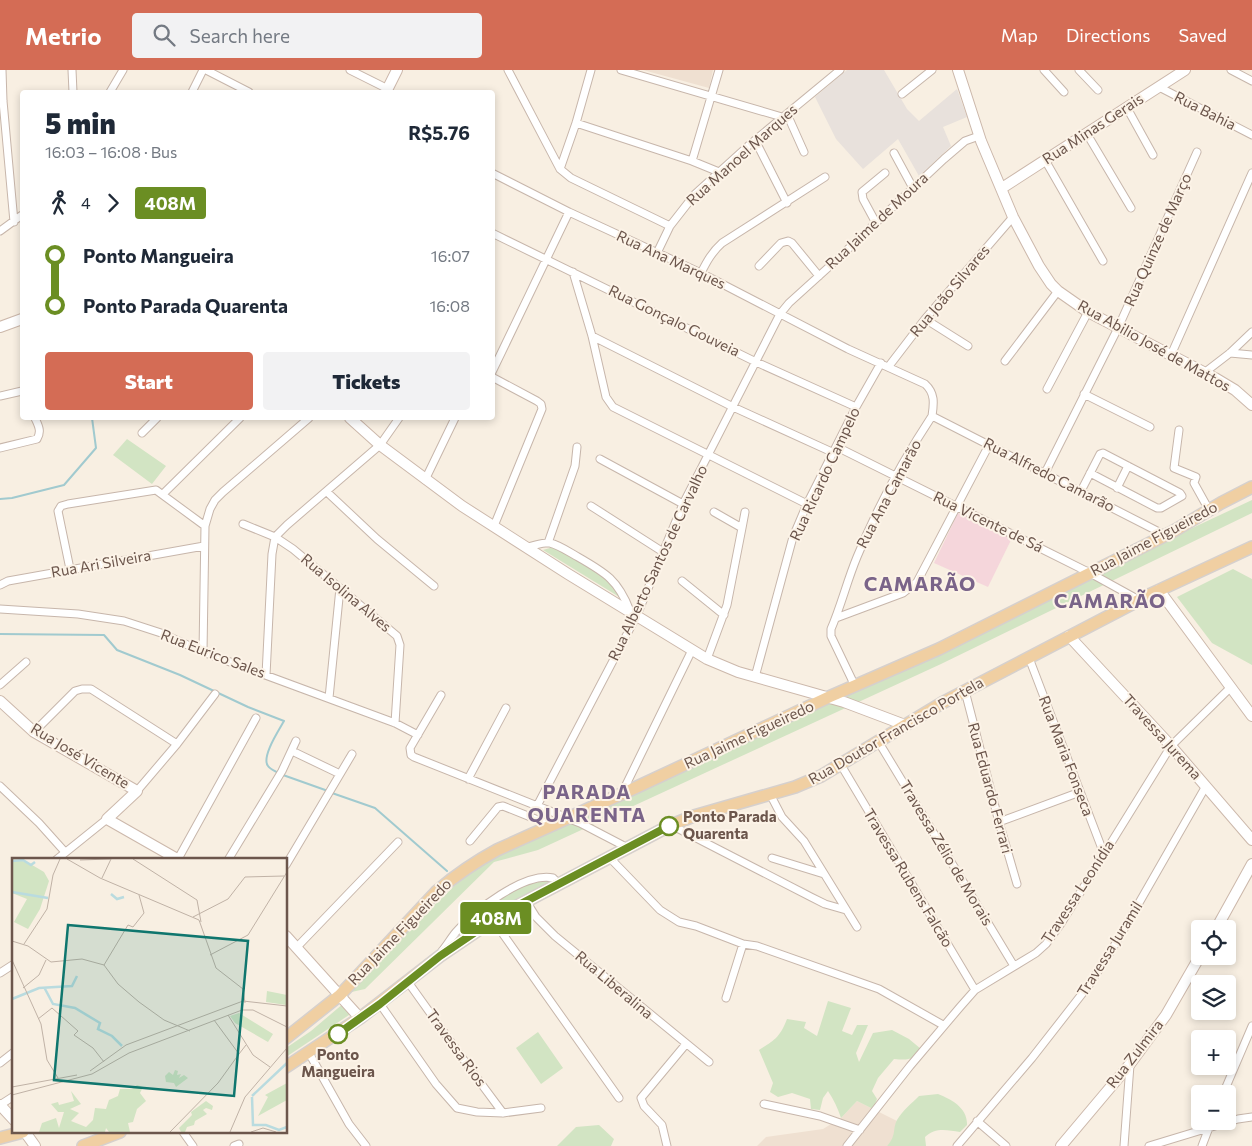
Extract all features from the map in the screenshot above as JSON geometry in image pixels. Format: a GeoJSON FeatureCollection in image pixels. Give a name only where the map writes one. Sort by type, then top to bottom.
{"type":"FeatureCollection","features":[{"type":"Feature","properties":{"kind":"main road"},"geometry":{"type":"LineString","coordinates":[[387,90],[397,70]]}},
{"type":"Feature","properties":{"kind":"main road","name":"Rua Abilio José de Mattos"},"geometry":{"type":"LineString","coordinates":[[958,70],[979,136],[1013,217],[1045,276],[1058,291],[1088,312],[1234,390],[1252,405]]}},
{"type":"Feature","properties":{"kind":"main road","name":"Rua Minas Gerais"},"geometry":{"type":"LineString","coordinates":[[1002,188],[1185,70]]}},
{"type":"Feature","properties":{"kind":"main road"},"geometry":{"type":"LineString","coordinates":[[0,327],[20,320]]}},
{"type":"Feature","properties":{"kind":"main road"},"geometry":{"type":"LineString","coordinates":[[352,420],[380,445],[462,506],[568,574],[708,659],[738,672],[829,697],[875,712],[905,725]]}},
{"type":"Feature","properties":{"kind":"main road","name":"Rua Jaime Figueiredo"},"geometry":{"type":"LineString","coordinates":[[288,1036],[340,995],[451,879],[497,850],[553,826],[829,697],[939,649],[1165,535],[1252,487]]}},
{"type":"Feature","properties":{"kind":"main road"},"geometry":{"type":"LineString","coordinates":[[1237,553],[1252,538]]}},
{"type":"Feature","properties":{"kind":"main road","name":"Rua Doutor Francisco Portela"},"geometry":{"type":"LineString","coordinates":[[288,1066],[380,1004],[440,956],[493,920],[526,901],[671,826],[712,810],[811,781],[965,691],[1139,600],[1252,546]]}},
{"type":"Feature","properties":{"kind":"main road"},"geometry":{"type":"LineString","coordinates":[[1159,590],[1252,716]]}},
{"type":"Feature","properties":{"kind":"main road","name":"Travessa Jurema"},"geometry":{"type":"LineString","coordinates":[[1069,636],[1171,746],[1252,840]]}},
{"type":"Feature","properties":{"kind":"main road","name":"Rua José Vicente"},"geometry":{"type":"LineString","coordinates":[[0,701],[34,732],[138,790]]}},
{"type":"Feature","properties":{"kind":"main road"},"geometry":{"type":"LineString","coordinates":[[138,790],[107,819],[176,858]]}},
{"type":"Feature","properties":{"kind":"main road"},"geometry":{"type":"LineString","coordinates":[[1221,920],[1252,864]]}},
{"type":"Feature","properties":{"kind":"main road"},"geometry":{"type":"LineString","coordinates":[[288,938],[360,1018]]}},
{"type":"Feature","properties":{"kind":"main road","name":"Rua Zulmira"},"geometry":{"type":"LineString","coordinates":[[1061,1146],[1130,1064],[1166,1015],[1195,965]]}},
{"type":"Feature","properties":{"kind":"main road"},"geometry":{"type":"LineString","coordinates":[[0,1105],[12,1118]]}},
{"type":"Feature","properties":{"kind":"main road"},"geometry":{"type":"LineString","coordinates":[[0,1138],[16,1134]]}},
{"type":"Feature","properties":{"kind":"main road"},"geometry":{"type":"LineString","coordinates":[[26,1134],[35,1146]]}},
{"type":"Feature","properties":{"kind":"main road"},"geometry":{"type":"LineString","coordinates":[[83,1146],[115,1134]]}},
{"type":"Feature","properties":{"kind":"street"},"geometry":{"type":"LineString","coordinates":[[2,70],[1,102],[14,222]]}},
{"type":"Feature","properties":{"kind":"street"},"geometry":{"type":"LineString","coordinates":[[72,70],[74,90]]}},
{"type":"Feature","properties":{"kind":"street"},"geometry":{"type":"LineString","coordinates":[[111,90],[123,70]]}},
{"type":"Feature","properties":{"kind":"street"},"geometry":{"type":"LineString","coordinates":[[193,90],[204,70],[245,90]]}},
{"type":"Feature","properties":{"kind":"street"},"geometry":{"type":"LineString","coordinates":[[350,70],[385,90]]}},
{"type":"Feature","properties":{"kind":"street"},"geometry":{"type":"LineString","coordinates":[[508,70],[560,169],[571,178],[670,226]]}},
{"type":"Feature","properties":{"kind":"street"},"geometry":{"type":"LineString","coordinates":[[560,169],[576,123],[591,70]]}},
{"type":"Feature","properties":{"kind":"street"},"geometry":{"type":"LineString","coordinates":[[621,70],[785,115],[804,152]]}},
{"type":"Feature","properties":{"kind":"street"},"geometry":{"type":"LineString","coordinates":[[692,161],[719,70]]}},
{"type":"Feature","properties":{"kind":"street","name":"Rua Manoel Marques"},"geometry":{"type":"LineString","coordinates":[[657,252],[670,226],[691,199],[755,140],[840,70]]}},
{"type":"Feature","properties":{"kind":"street"},"geometry":{"type":"LineString","coordinates":[[902,94],[932,70]]}},
{"type":"Feature","properties":{"kind":"street"},"geometry":{"type":"LineString","coordinates":[[1044,70],[1064,92]]}},
{"type":"Feature","properties":{"kind":"street"},"geometry":{"type":"LineString","coordinates":[[1079,70],[1098,90]]}},
{"type":"Feature","properties":{"kind":"street"},"geometry":{"type":"LineString","coordinates":[[1231,70],[1252,80]]}},
{"type":"Feature","properties":{"kind":"street","name":"Rua Bahia"},"geometry":{"type":"LineString","coordinates":[[1159,87],[1252,135]]}},
{"type":"Feature","properties":{"kind":"street"},"geometry":{"type":"LineString","coordinates":[[1127,108],[1153,154]]}},
{"type":"Feature","properties":{"kind":"street"},"geometry":{"type":"LineString","coordinates":[[576,123],[692,161],[719,172]]}},
{"type":"Feature","properties":{"kind":"street"},"geometry":{"type":"LineString","coordinates":[[1087,134],[1131,208]]}},
{"type":"Feature","properties":{"kind":"street","name":"Rua Jaime de Moura"},"geometry":{"type":"LineString","coordinates":[[733,406],[780,314],[789,303],[965,141],[979,136]]}},
{"type":"Feature","properties":{"kind":"street"},"geometry":{"type":"LineString","coordinates":[[755,140],[787,203]]}},
{"type":"Feature","properties":{"kind":"street"},"geometry":{"type":"LineString","coordinates":[[894,152],[913,188]]}},
{"type":"Feature","properties":{"kind":"street","name":"Rua Quinze de Março"},"geometry":{"type":"LineString","coordinates":[[1045,473],[1118,328],[1197,152]]}},
{"type":"Feature","properties":{"kind":"street"},"geometry":{"type":"LineString","coordinates":[[1046,160],[1104,261]]}},
{"type":"Feature","properties":{"kind":"street"},"geometry":{"type":"LineString","coordinates":[[1171,355],[1252,173]]}},
{"type":"Feature","properties":{"kind":"street"},"geometry":{"type":"LineString","coordinates":[[876,224],[863,199],[862,192],[885,174]]}},
{"type":"Feature","properties":{"kind":"street","name":"Rua Ana Marques"},"geometry":{"type":"LineString","coordinates":[[495,175],[569,212],[701,273],[848,349],[881,363]]}},
{"type":"Feature","properties":{"kind":"street"},"geometry":{"type":"LineString","coordinates":[[701,273],[708,259],[722,243],[825,178]]}},
{"type":"Feature","properties":{"kind":"street"},"geometry":{"type":"LineString","coordinates":[[495,366],[550,261],[569,212]]}},
{"type":"Feature","properties":{"kind":"street"},"geometry":{"type":"LineString","coordinates":[[0,232],[20,217]]}},
{"type":"Feature","properties":{"kind":"street","name":"Rua João Silvares"},"geometry":{"type":"LineString","coordinates":[[889,366],[925,319],[1013,217]]}},
{"type":"Feature","properties":{"kind":"street","name":"Rua Gonçalo Gouveia"},"geometry":{"type":"LineString","coordinates":[[495,234],[756,362],[856,407]]}},
{"type":"Feature","properties":{"kind":"street"},"geometry":{"type":"LineString","coordinates":[[759,266],[781,243],[788,241],[792,243],[819,276]]}},
{"type":"Feature","properties":{"kind":"street"},"geometry":{"type":"LineString","coordinates":[[573,272],[609,403],[619,411],[807,504]]}},
{"type":"Feature","properties":{"kind":"street"},"geometry":{"type":"LineString","coordinates":[[1005,361],[1058,291]]}},
{"type":"Feature","properties":{"kind":"street"},"geometry":{"type":"LineString","coordinates":[[1047,389],[1088,312]]}},
{"type":"Feature","properties":{"kind":"street"},"geometry":{"type":"LineString","coordinates":[[925,319],[968,346]]}},
{"type":"Feature","properties":{"kind":"street"},"geometry":{"type":"LineString","coordinates":[[1204,373],[1230,353],[1252,332]]}},
{"type":"Feature","properties":{"kind":"street","name":"Rua Vicente de Sá"},"geometry":{"type":"LineString","coordinates":[[592,336],[733,406],[895,476],[1090,573],[1139,600]]}},
{"type":"Feature","properties":{"kind":"street"},"geometry":{"type":"LineString","coordinates":[[1230,353],[1252,356]]}},
{"type":"Feature","properties":{"kind":"street"},"geometry":{"type":"LineString","coordinates":[[881,363],[925,384],[930,389],[934,405],[932,416]]}},
{"type":"Feature","properties":{"kind":"street","name":"Rua Ricardo Campelo"},"geometry":{"type":"LineString","coordinates":[[755,677],[793,537],[807,504],[856,407],[881,363]]}},
{"type":"Feature","properties":{"kind":"street"},"geometry":{"type":"LineString","coordinates":[[494,526],[541,413],[542,406],[537,401],[495,379]]}},
{"type":"Feature","properties":{"kind":"street"},"geometry":{"type":"LineString","coordinates":[[0,396],[20,391]]}},
{"type":"Feature","properties":{"kind":"street"},"geometry":{"type":"LineString","coordinates":[[1084,394],[1150,427]]}},
{"type":"Feature","properties":{"kind":"street","name":"Rua Alberto Santos de Carvalho"},"geometry":{"type":"LineString","coordinates":[[537,806],[663,552],[683,504],[733,406]]}},
{"type":"Feature","properties":{"kind":"street","name":"Rua Alfredo Camarão"},"geometry":{"type":"LineString","coordinates":[[932,416],[1165,535]]}},
{"type":"Feature","properties":{"kind":"street","name":"Rua Ana Camarão"},"geometry":{"type":"LineString","coordinates":[[854,686],[831,636],[831,629],[857,557],[895,476],[932,416]]}},
{"type":"Feature","properties":{"kind":"street"},"geometry":{"type":"LineString","coordinates":[[0,448],[37,439],[40,435],[40,429],[36,420]]}},
{"type":"Feature","properties":{"kind":"street"},"geometry":{"type":"LineString","coordinates":[[142,433],[154,420]]}},
{"type":"Feature","properties":{"kind":"street"},"geometry":{"type":"LineString","coordinates":[[163,494],[238,420]]}},
{"type":"Feature","properties":{"kind":"street"},"geometry":{"type":"LineString","coordinates":[[203,652],[204,546],[205,526],[210,509],[215,500],[306,420]]}},
{"type":"Feature","properties":{"kind":"street"},"geometry":{"type":"LineString","coordinates":[[266,675],[272,554],[276,537],[286,525],[380,445],[397,420]]}},
{"type":"Feature","properties":{"kind":"street"},"geometry":{"type":"LineString","coordinates":[[425,480],[454,420]]}},
{"type":"Feature","properties":{"kind":"street"},"geometry":{"type":"LineString","coordinates":[[1179,430],[1174,468],[1196,477],[1194,482],[1209,510]]}},
{"type":"Feature","properties":{"kind":"street"},"geometry":{"type":"LineString","coordinates":[[836,618],[911,588],[922,575],[989,445]]}},
{"type":"Feature","properties":{"kind":"street"},"geometry":{"type":"LineString","coordinates":[[548,543],[575,466],[577,447]]}},
{"type":"Feature","properties":{"kind":"street"},"geometry":{"type":"LineString","coordinates":[[1081,491],[1090,473],[1101,454],[1180,493],[1181,498],[1159,509],[1090,473]]}},
{"type":"Feature","properties":{"kind":"street"},"geometry":{"type":"LineString","coordinates":[[600,459],[683,504]]}},
{"type":"Feature","properties":{"kind":"street"},"geometry":{"type":"LineString","coordinates":[[1117,488],[1128,466]]}},
{"type":"Feature","properties":{"kind":"street"},"geometry":{"type":"LineString","coordinates":[[70,569],[58,511],[61,506],[152,490],[163,494],[205,526]]}},
{"type":"Feature","properties":{"kind":"street"},"geometry":{"type":"LineString","coordinates":[[326,492],[377,539],[434,586]]}},
{"type":"Feature","properties":{"kind":"street"},"geometry":{"type":"LineString","coordinates":[[591,506],[663,552]]}},
{"type":"Feature","properties":{"kind":"street"},"geometry":{"type":"LineString","coordinates":[[714,512],[742,528]]}},
{"type":"Feature","properties":{"kind":"street"},"geometry":{"type":"LineString","coordinates":[[708,659],[728,602],[745,512]]}},
{"type":"Feature","properties":{"kind":"street","name":"Rua Isolina Alves"},"geometry":{"type":"LineString","coordinates":[[243,524],[276,537],[293,549],[394,632],[400,640],[395,723]]}},
{"type":"Feature","properties":{"kind":"street"},"geometry":{"type":"LineString","coordinates":[[527,547],[548,543],[600,569],[613,580],[633,613]]}},
{"type":"Feature","properties":{"kind":"street","name":"Rua Ari Silveira"},"geometry":{"type":"LineString","coordinates":[[0,585],[8,581],[70,569],[204,546]]}},
{"type":"Feature","properties":{"kind":"street"},"geometry":{"type":"LineString","coordinates":[[682,580],[724,615]]}},
{"type":"Feature","properties":{"kind":"street"},"geometry":{"type":"LineString","coordinates":[[329,698],[340,588]]}},
{"type":"Feature","properties":{"kind":"street","name":"Rua Eurico Sales"},"geometry":{"type":"LineString","coordinates":[[0,609],[78,614],[124,620],[161,633],[203,652],[395,723],[418,735]]}},
{"type":"Feature","properties":{"kind":"street"},"geometry":{"type":"LineString","coordinates":[[622,794],[692,650]]}},
{"type":"Feature","properties":{"kind":"street","name":"Rua Maria Fonseca"},"geometry":{"type":"LineString","coordinates":[[1029,658],[1104,854]]}},
{"type":"Feature","properties":{"kind":"street"},"geometry":{"type":"LineString","coordinates":[[0,685],[26,662]]}},
{"type":"Feature","properties":{"kind":"street","name":"Travessa Leonídia"},"geometry":{"type":"LineString","coordinates":[[847,1146],[943,1025],[975,990],[1036,953],[1046,944],[1062,922],[1171,746],[1231,687]]}},
{"type":"Feature","properties":{"kind":"street"},"geometry":{"type":"LineString","coordinates":[[34,732],[75,691],[82,688],[91,689],[177,744]]}},
{"type":"Feature","properties":{"kind":"street","name":"Rua Eduardo Ferrari"},"geometry":{"type":"LineString","coordinates":[[965,691],[1017,884]]}},
{"type":"Feature","properties":{"kind":"street"},"geometry":{"type":"LineString","coordinates":[[138,790],[177,744],[215,694]]}},
{"type":"Feature","properties":{"kind":"street"},"geometry":{"type":"LineString","coordinates":[[441,695],[410,748],[411,754],[468,779],[570,818],[628,848]]}},
{"type":"Feature","properties":{"kind":"street"},"geometry":{"type":"LineString","coordinates":[[468,779],[506,708]]}},
{"type":"Feature","properties":{"kind":"street"},"geometry":{"type":"LineString","coordinates":[[179,858],[256,718]]}},
{"type":"Feature","properties":{"kind":"street"},"geometry":{"type":"LineString","coordinates":[[229,858],[282,771],[296,741]]}},
{"type":"Feature","properties":{"kind":"street","name":"Travessa Zélio de Morais"},"geometry":{"type":"LineString","coordinates":[[878,741],[1014,966]]}},
{"type":"Feature","properties":{"kind":"street"},"geometry":{"type":"LineString","coordinates":[[292,751],[340,774]]}},
{"type":"Feature","properties":{"kind":"street"},"geometry":{"type":"LineString","coordinates":[[288,862],[352,754]]}},
{"type":"Feature","properties":{"kind":"street","name":"Travessa Rubens Falcão"},"geometry":{"type":"LineString","coordinates":[[841,765],[975,990]]}},
{"type":"Feature","properties":{"kind":"street"},"geometry":{"type":"LineString","coordinates":[[0,786],[39,823],[65,852]]}},
{"type":"Feature","properties":{"kind":"street","name":"Travessa Juramil"},"geometry":{"type":"LineString","coordinates":[[957,1146],[1032,1058],[1089,986],[1206,786]]}},
{"type":"Feature","properties":{"kind":"street"},"geometry":{"type":"LineString","coordinates":[[999,822],[1080,792]]}},
{"type":"Feature","properties":{"kind":"street"},"geometry":{"type":"LineString","coordinates":[[770,794],[782,817],[804,841],[857,926]]}},
{"type":"Feature","properties":{"kind":"street"},"geometry":{"type":"LineString","coordinates":[[470,841],[498,807],[503,806],[553,826]]}},
{"type":"Feature","properties":{"kind":"street"},"geometry":{"type":"LineString","coordinates":[[58,858],[107,819]]}},
{"type":"Feature","properties":{"kind":"street"},"geometry":{"type":"LineString","coordinates":[[671,826],[825,904],[846,910]]}},
{"type":"Feature","properties":{"kind":"street"},"geometry":{"type":"LineString","coordinates":[[297,947],[398,842]]}},
{"type":"Feature","properties":{"kind":"street"},"geometry":{"type":"LineString","coordinates":[[610,858],[660,910],[679,922],[862,982],[903,1001],[943,1025]]}},
{"type":"Feature","properties":{"kind":"street"},"geometry":{"type":"LineString","coordinates":[[772,858],[824,874]]}},
{"type":"Feature","properties":{"kind":"street"},"geometry":{"type":"LineString","coordinates":[[440,956],[463,924],[512,888],[543,878],[553,878],[558,884]]}},
{"type":"Feature","properties":{"kind":"street","name":"Rua Liberalina"},"geometry":{"type":"LineString","coordinates":[[526,901],[536,917],[555,936],[709,1062]]}},
{"type":"Feature","properties":{"kind":"street"},"geometry":{"type":"LineString","coordinates":[[493,920],[619,1098]]}},
{"type":"Feature","properties":{"kind":"street"},"geometry":{"type":"LineString","coordinates":[[726,998],[743,944]]}},
{"type":"Feature","properties":{"kind":"street"},"geometry":{"type":"LineString","coordinates":[[0,973],[12,965]]}},
{"type":"Feature","properties":{"kind":"street","name":"Travessa Rios"},"geometry":{"type":"LineString","coordinates":[[408,982],[504,1113]]}},
{"type":"Feature","properties":{"kind":"street"},"geometry":{"type":"LineString","coordinates":[[380,1004],[436,1084],[457,1108],[477,1112],[504,1113],[541,1108]]}},
{"type":"Feature","properties":{"kind":"street"},"geometry":{"type":"LineString","coordinates":[[1228,1085],[1252,1026]]}},
{"type":"Feature","properties":{"kind":"street"},"geometry":{"type":"LineString","coordinates":[[667,1146],[662,1126],[644,1106],[641,1098],[686,1044]]}},
{"type":"Feature","properties":{"kind":"street"},"geometry":{"type":"LineString","coordinates":[[309,1053],[349,1124],[366,1146]]}},
{"type":"Feature","properties":{"kind":"street"},"geometry":{"type":"LineString","coordinates":[[0,1063],[12,1054]]}},
{"type":"Feature","properties":{"kind":"street"},"geometry":{"type":"LineString","coordinates":[[1124,1146],[1130,1064]]}},
{"type":"Feature","properties":{"kind":"street"},"geometry":{"type":"LineString","coordinates":[[0,1105],[12,1097]]}},
{"type":"Feature","properties":{"kind":"street"},"geometry":{"type":"LineString","coordinates":[[764,1104],[820,1116],[860,1130]]}},
{"type":"Feature","properties":{"kind":"street"},"geometry":{"type":"LineString","coordinates":[[1236,1119],[1252,1116]]}},
{"type":"Feature","properties":{"kind":"street"},"geometry":{"type":"LineString","coordinates":[[977,1122],[1006,1146]]}},
{"type":"Feature","properties":{"kind":"street"},"geometry":{"type":"LineString","coordinates":[[1149,1146],[1194,1130]]}},
{"type":"Feature","properties":{"kind":"street"},"geometry":{"type":"LineString","coordinates":[[1202,1146],[1209,1130]]}},
{"type":"Feature","properties":{"kind":"street"},"geometry":{"type":"LineString","coordinates":[[184,1134],[193,1146]]}},
{"type":"Feature","properties":{"kind":"shaded area"},"geometry":{"type":"Polygon","coordinates":[[[643,70],[713,70],[709,88],[643,70]]]}},
{"type":"Feature","properties":{"kind":"shaded area"},"geometry":{"type":"Polygon","coordinates":[[[847,70],[884,70],[907,109],[919,121],[957,89],[967,117],[943,127],[951,146],[919,176],[898,139],[863,169],[836,139],[815,97],[847,70]]]}},
{"type":"Feature","properties":{"kind":"shaded area"},"geometry":{"type":"Polygon","coordinates":[[[958,513],[1012,538],[988,587],[934,563],[958,513]]]}},
{"type":"Feature","properties":{"kind":"shaded area"},"geometry":{"type":"Polygon","coordinates":[[[857,1101],[897,1121],[894,1139],[887,1146],[757,1146],[766,1137],[823,1129],[841,1118],[857,1101]]]}},
{"type":"Feature","properties":{"kind":"green space"},"geometry":{"type":"Polygon","coordinates":[[[127,439],[166,466],[152,484],[113,455],[127,439]]]}},
{"type":"Feature","properties":{"kind":"green space"},"geometry":{"type":"Polygon","coordinates":[[[1252,500],[1252,513],[941,664],[538,850],[494,862],[365,989],[347,993],[406,932],[469,872],[532,838],[1252,500]]]}},
{"type":"Feature","properties":{"kind":"green space"},"geometry":{"type":"Polygon","coordinates":[[[553,547],[599,574],[615,589],[621,598],[543,550],[553,547]]]}},
{"type":"Feature","properties":{"kind":"green space"},"geometry":{"type":"Polygon","coordinates":[[[1233,569],[1252,579],[1252,665],[1212,643],[1177,597],[1233,569]]]}},
{"type":"Feature","properties":{"kind":"green space"},"geometry":{"type":"Polygon","coordinates":[[[548,881],[549,884],[449,947],[467,925],[492,904],[520,888],[548,881]]]}},
{"type":"Feature","properties":{"kind":"green space"},"geometry":{"type":"Polygon","coordinates":[[[828,1001],[851,1008],[842,1031],[852,1035],[857,1025],[868,1025],[856,1053],[859,1062],[873,1033],[892,1030],[909,1039],[921,1049],[915,1056],[909,1059],[894,1059],[878,1078],[872,1091],[877,1099],[873,1109],[857,1101],[841,1118],[836,1104],[828,1091],[823,1098],[820,1110],[811,1109],[810,1099],[792,1093],[778,1097],[770,1092],[773,1083],[759,1050],[776,1038],[787,1019],[806,1022],[804,1028],[817,1036],[828,1001]]]}},
{"type":"Feature","properties":{"kind":"green space"},"geometry":{"type":"Polygon","coordinates":[[[344,1003],[352,1013],[288,1056],[288,1047],[311,1031],[344,1003]]]}},
{"type":"Feature","properties":{"kind":"green space"},"geometry":{"type":"Polygon","coordinates":[[[538,1032],[563,1068],[541,1084],[516,1048],[538,1032]]]}},
{"type":"Feature","properties":{"kind":"green space"},"geometry":{"type":"Polygon","coordinates":[[[938,1094],[962,1109],[967,1119],[967,1125],[960,1132],[941,1130],[929,1134],[925,1137],[926,1146],[887,1146],[892,1139],[897,1120],[907,1107],[919,1096],[938,1094]]]}},
{"type":"Feature","properties":{"kind":"green space"},"geometry":{"type":"Polygon","coordinates":[[[599,1125],[614,1139],[611,1146],[557,1146],[576,1127],[599,1125]]]}},
{"type":"Feature","properties":{"kind":"waterway"},"geometry":{"type":"LineString","coordinates":[[0,499],[12,498],[64,485],[96,448],[92,420]]}},
{"type":"Feature","properties":{"kind":"waterway"},"geometry":{"type":"LineString","coordinates":[[0,634],[104,635],[117,650],[180,675],[248,707],[284,721],[269,750],[266,762],[271,769],[278,773]]}},
{"type":"Feature","properties":{"kind":"waterway"},"geometry":{"type":"LineString","coordinates":[[283,775],[328,791]]}},
{"type":"Feature","properties":{"kind":"waterway"},"geometry":{"type":"LineString","coordinates":[[332,793],[375,808],[447,871]]}},
{"type":"Feature","properties":{"kind":"bus line","name":"408M"},"geometry":{"type":"LineString","coordinates":[[338,1034],[380,1004],[440,956],[502,914],[669,826]]}},
{"type":"Feature","properties":{"kind":"place","name":"Ponto Parada Quarenta"},"geometry":{"type":"Point","coordinates":[669,826]}},
{"type":"Feature","properties":{"kind":"place","name":"Ponto Mangueira"},"geometry":{"type":"Point","coordinates":[338,1034]}},
{"type":"Feature","properties":{"kind":"district","name":"CAMARÃO"},"geometry":{"type":"Point","coordinates":[920,584]}},
{"type":"Feature","properties":{"kind":"district","name":"CAMARÃO"},"geometry":{"type":"Point","coordinates":[1110,601]}},
{"type":"Feature","properties":{"kind":"district","name":"PARADA QUARENTA"},"geometry":{"type":"Point","coordinates":[587,804]}}]}
